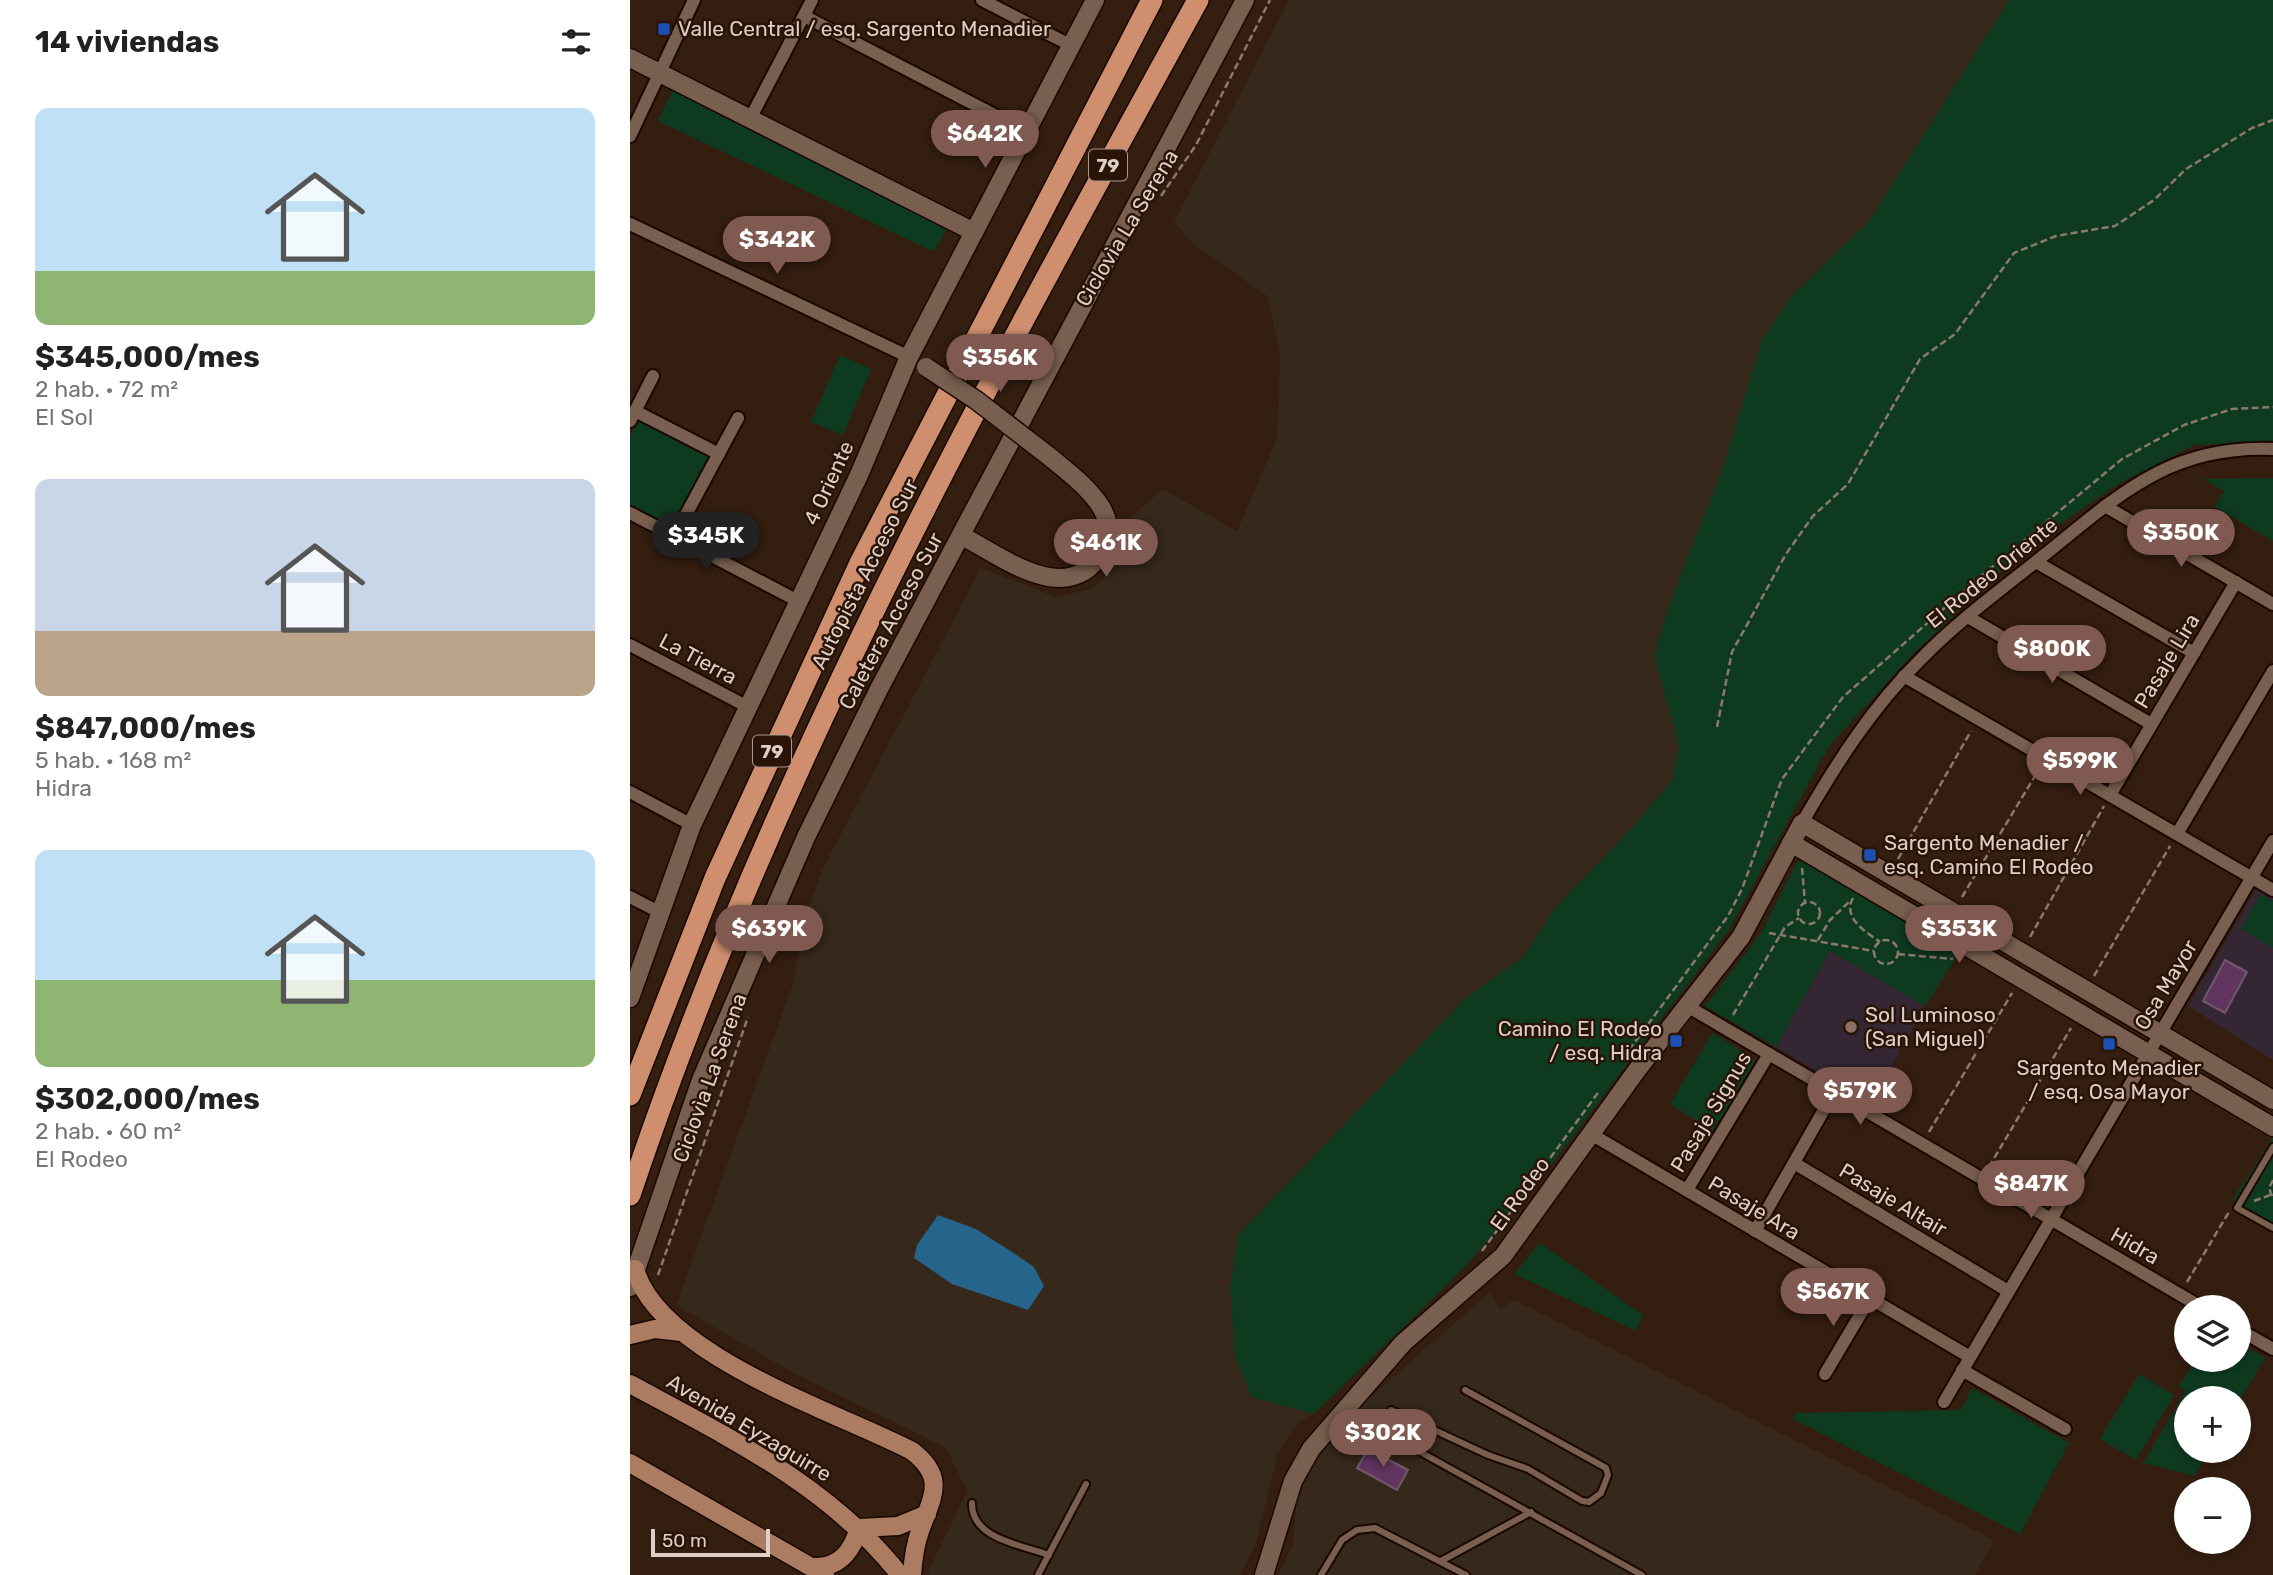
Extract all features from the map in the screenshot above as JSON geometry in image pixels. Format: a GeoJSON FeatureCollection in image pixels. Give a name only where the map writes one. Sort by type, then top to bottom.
{"type":"FeatureCollection","features":[{"type":"Feature","properties":{"kind":"highway","name":"Autopista Acceso Sur"},"geometry":{"type":"LineString","coordinates":[[630,1095],[720,866],[855,573],[1152,0]]}},
{"type":"Feature","properties":{"kind":"highway","name":"Autopista Acceso Sur"},"geometry":{"type":"LineString","coordinates":[[630,1195],[676,1064],[736,911],[852,651],[965,432],[1198,0]]}},
{"type":"Feature","properties":{"kind":"main road","name":"4 Oriente"},"geometry":{"type":"LineString","coordinates":[[630,998],[692,825],[859,475],[909,357],[1095,0]]}},
{"type":"Feature","properties":{"kind":"main road","name":"Caletera Acceso Sur"},"geometry":{"type":"LineString","coordinates":[[630,1287],[706,1068],[785,883],[879,689],[1245,0]]}},
{"type":"Feature","properties":{"kind":"main road"},"geometry":{"type":"LineString","coordinates":[[630,58],[974,232]]}},
{"type":"Feature","properties":{"kind":"main road"},"geometry":{"type":"LineString","coordinates":[[909,357],[976,400],[1050,457],[1091,493],[1103,510],[1108,527],[1107,540],[1092,565],[1065,578],[1039,575],[962,536]]}},
{"type":"Feature","properties":{"kind":"main road"},"geometry":{"type":"LineString","coordinates":[[1802,822],[2273,1100]]}},
{"type":"Feature","properties":{"kind":"main road","name":"El Rodeo"},"geometry":{"type":"LineString","coordinates":[[1264,1575],[1300,1466],[1343,1409],[1418,1328],[1495,1265],[1746,928],[1802,822]]}},
{"type":"Feature","properties":{"kind":"main road"},"geometry":{"type":"LineString","coordinates":[[1791,843],[2273,1127]]}},
{"type":"Feature","properties":{"kind":"main road"},"geometry":{"type":"LineString","coordinates":[[635,1269],[648,1299],[681,1332],[802,1400],[912,1451],[927,1464],[933,1477],[933,1500],[915,1548],[912,1575]]}},
{"type":"Feature","properties":{"kind":"main road"},"geometry":{"type":"LineString","coordinates":[[630,1335],[655,1329],[681,1332]]}},
{"type":"Feature","properties":{"kind":"main road","name":"Avenida Eyzaguirre"},"geometry":{"type":"LineString","coordinates":[[630,1384],[799,1479],[859,1528],[900,1575]]}},
{"type":"Feature","properties":{"kind":"main road"},"geometry":{"type":"LineString","coordinates":[[632,1466],[819,1571],[846,1556],[859,1528],[898,1526],[927,1514]]}},
{"type":"Feature","properties":{"kind":"street"},"geometry":{"type":"LineString","coordinates":[[630,136],[694,0]]}},
{"type":"Feature","properties":{"kind":"street"},"geometry":{"type":"LineString","coordinates":[[750,119],[812,0]]}},
{"type":"Feature","properties":{"kind":"street"},"geometry":{"type":"LineString","coordinates":[[982,0],[1072,46]]}},
{"type":"Feature","properties":{"kind":"street"},"geometry":{"type":"LineString","coordinates":[[804,16],[1027,132]]}},
{"type":"Feature","properties":{"kind":"street"},"geometry":{"type":"LineString","coordinates":[[630,224],[909,357]]}},
{"type":"Feature","properties":{"kind":"street"},"geometry":{"type":"LineString","coordinates":[[653,376],[633,416],[719,454]]}},
{"type":"Feature","properties":{"kind":"street"},"geometry":{"type":"LineString","coordinates":[[674,537],[738,418]]}},
{"type":"Feature","properties":{"kind":"street","name":"El Rodeo Oriente"},"geometry":{"type":"LineString","coordinates":[[1802,822],[1850,745],[1904,676],[1968,617],[2105,506],[2150,474],[2181,461],[2225,451],[2273,449]]}},
{"type":"Feature","properties":{"kind":"street"},"geometry":{"type":"LineString","coordinates":[[2105,506],[2273,604]]}},
{"type":"Feature","properties":{"kind":"street"},"geometry":{"type":"LineString","coordinates":[[631,518],[674,537],[798,601]]}},
{"type":"Feature","properties":{"kind":"street"},"geometry":{"type":"LineString","coordinates":[[2036,562],[2194,653]]}},
{"type":"Feature","properties":{"kind":"street","name":"Pasaje Lira"},"geometry":{"type":"LineString","coordinates":[[2110,795],[2235,582]]}},
{"type":"Feature","properties":{"kind":"street"},"geometry":{"type":"LineString","coordinates":[[1968,617],[2151,724]]}},
{"type":"Feature","properties":{"kind":"street","name":"La Tierra"},"geometry":{"type":"LineString","coordinates":[[630,645],[748,707]]}},
{"type":"Feature","properties":{"kind":"street"},"geometry":{"type":"LineString","coordinates":[[2177,834],[2273,671]]}},
{"type":"Feature","properties":{"kind":"street"},"geometry":{"type":"LineString","coordinates":[[1904,676],[2273,890]]}},
{"type":"Feature","properties":{"kind":"street"},"geometry":{"type":"LineString","coordinates":[[630,792],[692,825]]}},
{"type":"Feature","properties":{"kind":"street","name":"Osa Mayor"},"geometry":{"type":"LineString","coordinates":[[1944,1402],[2273,841]]}},
{"type":"Feature","properties":{"kind":"street"},"geometry":{"type":"LineString","coordinates":[[630,897],[659,912]]}},
{"type":"Feature","properties":{"kind":"street","name":"Hidra"},"geometry":{"type":"LineString","coordinates":[[1687,1006],[2180,1295]]}},
{"type":"Feature","properties":{"kind":"street","name":"Pasaje Signus"},"geometry":{"type":"LineString","coordinates":[[1687,1191],[1769,1054]]}},
{"type":"Feature","properties":{"kind":"street"},"geometry":{"type":"LineString","coordinates":[[1755,1231],[1834,1092]]}},
{"type":"Feature","properties":{"kind":"street","name":"Pasaje Ara"},"geometry":{"type":"LineString","coordinates":[[1591,1134],[1970,1357]]}},
{"type":"Feature","properties":{"kind":"street","name":"Pasaje Altair"},"geometry":{"type":"LineString","coordinates":[[1794,1163],[2008,1292]]}},
{"type":"Feature","properties":{"kind":"street"},"geometry":{"type":"LineString","coordinates":[[1825,1374],[1870,1298]]}},
{"type":"Feature","properties":{"kind":"street"},"geometry":{"type":"LineString","coordinates":[[2251,1336],[2273,1349]]}},
{"type":"Feature","properties":{"kind":"street"},"geometry":{"type":"LineString","coordinates":[[1962,1370],[2065,1429]]}},
{"type":"Feature","properties":{"kind":"lane"},"geometry":{"type":"LineString","coordinates":[[2273,1147],[2237,1208],[2273,1228]]}},
{"type":"Feature","properties":{"kind":"lane"},"geometry":{"type":"LineString","coordinates":[[1378,1428],[1391,1410],[1488,1455],[1528,1469],[1582,1501],[1595,1499],[1601,1493],[1608,1475],[1606,1468],[1465,1390]]}},
{"type":"Feature","properties":{"kind":"lane"},"geometry":{"type":"LineString","coordinates":[[1343,1409],[1642,1575]]}},
{"type":"Feature","properties":{"kind":"lane"},"geometry":{"type":"LineString","coordinates":[[1038,1575],[1086,1484]]}},
{"type":"Feature","properties":{"kind":"lane"},"geometry":{"type":"LineString","coordinates":[[972,1503],[977,1524],[987,1532],[1049,1555]]}},
{"type":"Feature","properties":{"kind":"lane"},"geometry":{"type":"LineString","coordinates":[[1441,1561],[1531,1512]]}},
{"type":"Feature","properties":{"kind":"lane"},"geometry":{"type":"LineString","coordinates":[[1321,1575],[1342,1540],[1366,1528],[1375,1528],[1466,1575]]}},
{"type":"Feature","properties":{"kind":"path","name":"Ciclovìa La Serena"},"geometry":{"type":"LineString","coordinates":[[1158,200],[1196,145],[1270,0]]}},
{"type":"Feature","properties":{"kind":"path"},"geometry":{"type":"LineString","coordinates":[[1717,727],[1732,653],[1786,554],[1813,516],[1848,484],[1920,359],[1955,334],[2014,253],[2056,236],[2115,226],[2154,200],[2186,169],[2252,128],[2273,120]]}},
{"type":"Feature","properties":{"kind":"path"},"geometry":{"type":"LineString","coordinates":[[1889,874],[1977,720]]}},
{"type":"Feature","properties":{"kind":"path"},"geometry":{"type":"LineString","coordinates":[[1954,912],[2045,758]]}},
{"type":"Feature","properties":{"kind":"path"},"geometry":{"type":"LineString","coordinates":[[2021,952],[2110,795]]}},
{"type":"Feature","properties":{"kind":"path"},"geometry":{"type":"LineString","coordinates":[[2086,991],[2177,834]]}},
{"type":"Feature","properties":{"kind":"path"},"geometry":{"type":"LineString","coordinates":[[1802,868],[1805,902],[1798,911],[1799,918],[1808,924],[1819,917],[1830,920]]}},
{"type":"Feature","properties":{"kind":"path"},"geometry":{"type":"LineString","coordinates":[[1818,940],[1830,920],[1853,898],[1850,908],[1854,920],[1880,942],[1894,943],[1898,954]]}},
{"type":"Feature","properties":{"kind":"path"},"geometry":{"type":"LineString","coordinates":[[1805,902],[1818,907],[1819,917]]}},
{"type":"Feature","properties":{"kind":"path"},"geometry":{"type":"LineString","coordinates":[[1725,1028],[1785,927],[1799,918]]}},
{"type":"Feature","properties":{"kind":"path"},"geometry":{"type":"LineString","coordinates":[[1769,933],[1874,951]]}},
{"type":"Feature","properties":{"kind":"path"},"geometry":{"type":"LineString","coordinates":[[1880,942],[1874,951],[1875,959],[1882,964],[1890,964],[1898,954]]}},
{"type":"Feature","properties":{"kind":"path"},"geometry":{"type":"LineString","coordinates":[[1898,954],[1961,962]]}},
{"type":"Feature","properties":{"kind":"path"},"geometry":{"type":"LineString","coordinates":[[1922,1143],[2012,992]]}},
{"type":"Feature","properties":{"kind":"path","name":"Ciclovìa La Serena"},"geometry":{"type":"LineString","coordinates":[[648,1299],[750,1013]]}},
{"type":"Feature","properties":{"kind":"path"},"geometry":{"type":"LineString","coordinates":[[1982,1178],[2072,1027]]}},
{"type":"Feature","properties":{"kind":"path"},"geometry":{"type":"LineString","coordinates":[[2273,1180],[2269,1188],[2273,1199]]}},
{"type":"Feature","properties":{"kind":"path"},"geometry":{"type":"LineString","coordinates":[[2180,1295],[2233,1205],[2237,1208]]}},
{"type":"Feature","properties":{"kind":"shaded area"},"geometry":{"type":"Polygon","coordinates":[[[1289,0],[2009,0],[1869,221],[1791,297],[1670,603],[1654,655],[1679,747],[1672,780],[1634,826],[1554,909],[1525,955],[1466,998],[1238,1235],[1230,1288],[1235,1356],[1251,1397],[1314,1414],[1298,1422],[1278,1454],[1256,1543],[1240,1575],[930,1575],[928,1572],[967,1491],[946,1448],[790,1371],[676,1305],[793,984],[805,917],[822,870],[981,568],[1056,597],[1091,589],[1116,565],[1125,544],[1126,521],[1163,489],[1237,531],[1277,438],[1280,353],[1267,296],[1193,244],[1174,222],[1289,0]]]}},
{"type":"Feature","properties":{"kind":"shaded area"},"geometry":{"type":"Polygon","coordinates":[[[2257,887],[2273,896],[2273,1060],[2188,1006],[2257,887]]]}},
{"type":"Feature","properties":{"kind":"shaded area","name":"Sol Luminoso (San Miguel)"},"geometry":{"type":"Polygon","coordinates":[[[1830,951],[1925,1006],[1871,1103],[1776,1047],[1830,951]]]}},
{"type":"Feature","properties":{"kind":"shaded area"},"geometry":{"type":"Polygon","coordinates":[[[1489,1293],[1500,1309],[1514,1300],[1994,1540],[1975,1575],[1278,1575],[1293,1544],[1297,1486],[1337,1426],[1489,1293]]]}},
{"type":"Feature","properties":{"kind":"green space"},"geometry":{"type":"Polygon","coordinates":[[[2009,0],[2273,0],[2273,442],[2194,445],[2118,484],[2030,545],[1913,654],[1829,746],[1729,929],[1540,1180],[1463,1269],[1314,1414],[1251,1397],[1235,1356],[1230,1288],[1238,1235],[1466,998],[1525,955],[1554,909],[1634,826],[1672,780],[1679,747],[1654,655],[1670,603],[1725,462],[1762,340],[1791,297],[1869,221],[2009,0]]]}},
{"type":"Feature","properties":{"kind":"green space"},"geometry":{"type":"Polygon","coordinates":[[[673,89],[947,228],[934,252],[658,121],[673,89]]]}},
{"type":"Feature","properties":{"kind":"green space"},"geometry":{"type":"Polygon","coordinates":[[[840,355],[871,369],[843,435],[811,422],[840,355]]]}},
{"type":"Feature","properties":{"kind":"green space"},"geometry":{"type":"Polygon","coordinates":[[[639,419],[709,455],[672,527],[630,505],[630,436],[639,419]]]}},
{"type":"Feature","properties":{"kind":"green space"},"geometry":{"type":"Polygon","coordinates":[[[2273,478],[2273,541],[2215,507],[2224,491],[2203,479],[2273,478]]]}},
{"type":"Feature","properties":{"kind":"green space"},"geometry":{"type":"Polygon","coordinates":[[[1805,860],[1962,949],[1925,1006],[1830,951],[1776,1047],[1705,1006],[1761,933],[1796,864],[1805,860]]]}},
{"type":"Feature","properties":{"kind":"green space"},"geometry":{"type":"Polygon","coordinates":[[[2261,894],[2273,901],[2273,948],[2241,929],[2261,894]]]}},
{"type":"Feature","properties":{"kind":"green space"},"geometry":{"type":"Polygon","coordinates":[[[1712,1033],[1757,1060],[1714,1131],[1670,1104],[1712,1033]]]}},
{"type":"Feature","properties":{"kind":"green space"},"geometry":{"type":"Polygon","coordinates":[[[2273,1137],[2273,1223],[2232,1200],[2273,1137]]]}},
{"type":"Feature","properties":{"kind":"green space"},"geometry":{"type":"Polygon","coordinates":[[[1540,1243],[1643,1315],[1636,1331],[1514,1274],[1540,1243]]]}},
{"type":"Feature","properties":{"kind":"green space"},"geometry":{"type":"Polygon","coordinates":[[[2251,1350],[2265,1358],[2248,1386],[2179,1386],[2188,1372],[2251,1372],[2251,1350]]]}},
{"type":"Feature","properties":{"kind":"green space"},"geometry":{"type":"Polygon","coordinates":[[[2139,1374],[2174,1395],[2136,1460],[2100,1439],[2139,1374]]]}},
{"type":"Feature","properties":{"kind":"green space"},"geometry":{"type":"Polygon","coordinates":[[[1972,1388],[2069,1443],[2020,1534],[1793,1419],[1795,1413],[1961,1410],[1972,1388]]]}},
{"type":"Feature","properties":{"kind":"green space"},"geometry":{"type":"Polygon","coordinates":[[[2174,1411],[2174,1463],[2202,1463],[2194,1476],[2143,1463],[2174,1411]]]}},
{"type":"Feature","properties":{"kind":"water"},"geometry":{"type":"Polygon","coordinates":[[[938,1215],[976,1229],[1034,1267],[1044,1286],[1028,1310],[952,1284],[914,1258],[917,1245],[938,1215]]]}},
{"type":"Feature","properties":{"kind":"building"},"geometry":{"type":"Polygon","coordinates":[[[2225,960],[2247,972],[2225,1013],[2203,1001],[2225,960]]]}},
{"type":"Feature","properties":{"kind":"building"},"geometry":{"type":"Polygon","coordinates":[[[1368,1449],[1408,1470],[1397,1490],[1357,1468],[1368,1449]]]}},
{"type":"Feature","properties":{"kind":"place","name":"Valle Central / esq. Sargento Menadier"},"geometry":{"type":"Point","coordinates":[664,29]}},
{"type":"Feature","properties":{"kind":"place","name":"Sargento Menadier / esq. Camino El Rodeo"},"geometry":{"type":"Point","coordinates":[1870,855]}},
{"type":"Feature","properties":{"kind":"place","name":"Sol Luminoso (San Miguel)"},"geometry":{"type":"Point","coordinates":[1851,1027]}},
{"type":"Feature","properties":{"kind":"place","name":"Camino El Rodeo / esq. Hidra"},"geometry":{"type":"Point","coordinates":[1676,1041]}},
{"type":"Feature","properties":{"kind":"place","name":"Sargento Menadier / esq. Osa Mayor"},"geometry":{"type":"Point","coordinates":[2109,1044]}}]}
